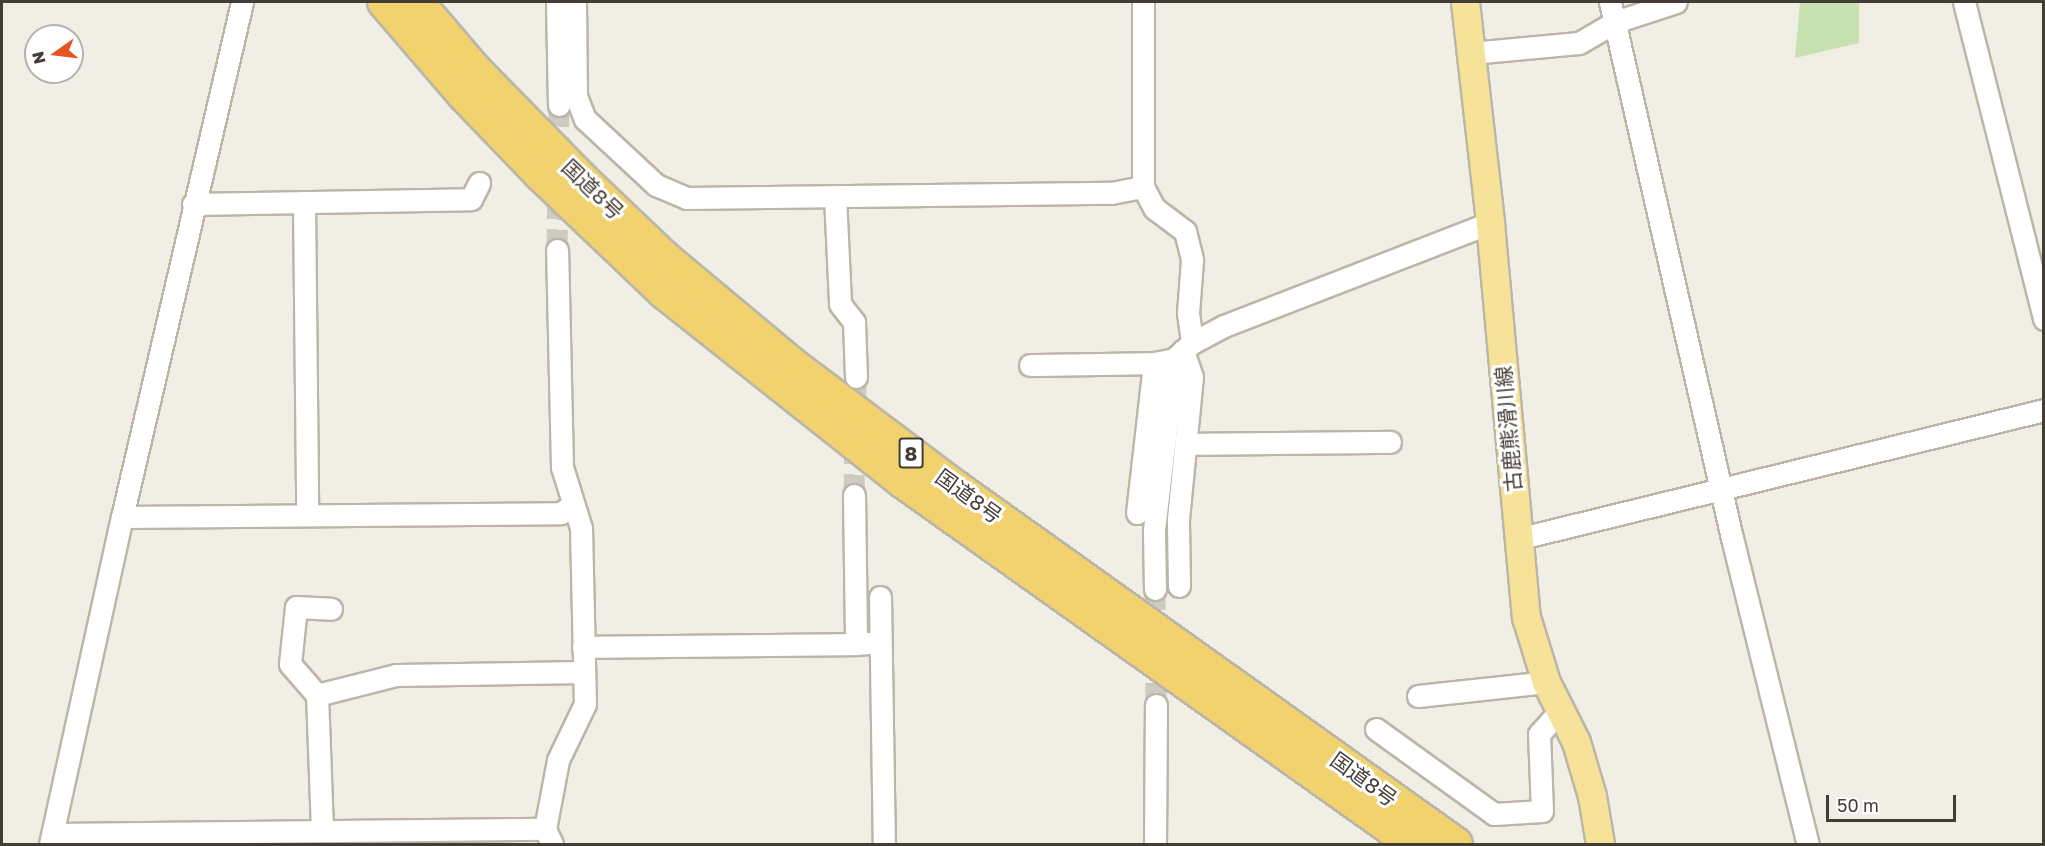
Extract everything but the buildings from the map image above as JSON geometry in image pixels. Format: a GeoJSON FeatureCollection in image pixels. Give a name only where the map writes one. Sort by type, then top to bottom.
{"type":"FeatureCollection","features":[{"type":"Feature","properties":{"kind":"highway","name":"国道8号"},"geometry":{"type":"LineString","coordinates":[[384,2],[464,95],[532,166],[665,293],[902,481],[1413,844]]}},
{"type":"Feature","properties":{"kind":"highway","name":"国道8号"},"geometry":{"type":"LineString","coordinates":[[417,2],[476,71],[582,178],[665,258],[793,365],[957,488],[1456,844]]}},
{"type":"Feature","properties":{"kind":"main road","name":"古鹿熊滑川線"},"geometry":{"type":"LineString","coordinates":[[1465,2],[1490,222],[1517,539],[1526,617],[1546,682],[1576,742],[1592,796],[1600,844]]}},
{"type":"Feature","properties":{"kind":"street"},"geometry":{"type":"LineString","coordinates":[[242,2],[193,204],[52,839],[299,838],[322,831],[549,837],[558,760],[585,704],[581,528],[562,467],[557,250]]}},
{"type":"Feature","properties":{"kind":"street"},"geometry":{"type":"LineString","coordinates":[[557,2],[559,105]]}},
{"type":"Feature","properties":{"kind":"street"},"geometry":{"type":"LineString","coordinates":[[575,2],[576,96],[585,119],[656,185],[686,198],[1111,193],[1143,187]]}},
{"type":"Feature","properties":{"kind":"street"},"geometry":{"type":"LineString","coordinates":[[1137,513],[1188,313],[1192,260],[1185,231],[1154,208],[1143,187],[1143,2]]}},
{"type":"Feature","properties":{"kind":"street"},"geometry":{"type":"LineString","coordinates":[[1610,2],[1808,844]]}},
{"type":"Feature","properties":{"kind":"street"},"geometry":{"type":"LineString","coordinates":[[1471,53],[1579,43],[1615,22],[1676,2]]}},
{"type":"Feature","properties":{"kind":"street"},"geometry":{"type":"LineString","coordinates":[[1964,2],[2043,319]]}},
{"type":"Feature","properties":{"kind":"street"},"geometry":{"type":"LineString","coordinates":[[193,204],[471,199],[480,183]]}},
{"type":"Feature","properties":{"kind":"street"},"geometry":{"type":"LineString","coordinates":[[835,196],[840,304],[854,322],[856,377]]}},
{"type":"Feature","properties":{"kind":"street"},"geometry":{"type":"LineString","coordinates":[[304,202],[307,513]]}},
{"type":"Feature","properties":{"kind":"street"},"geometry":{"type":"LineString","coordinates":[[1030,365],[1176,354],[1224,326],[1399,255],[1490,222]]}},
{"type":"Feature","properties":{"kind":"street"},"geometry":{"type":"LineString","coordinates":[[1176,354],[1192,376],[1178,519],[1179,586]]}},
{"type":"Feature","properties":{"kind":"street"},"geometry":{"type":"LineString","coordinates":[[1155,589],[1154,530],[1176,354]]}},
{"type":"Feature","properties":{"kind":"street"},"geometry":{"type":"LineString","coordinates":[[1517,539],[2043,410]]}},
{"type":"Feature","properties":{"kind":"street"},"geometry":{"type":"LineString","coordinates":[[1186,444],[1390,442]]}},
{"type":"Feature","properties":{"kind":"street"},"geometry":{"type":"LineString","coordinates":[[854,495],[856,644]]}},
{"type":"Feature","properties":{"kind":"street"},"geometry":{"type":"LineString","coordinates":[[122,517],[307,513],[561,513],[572,505]]}},
{"type":"Feature","properties":{"kind":"street"},"geometry":{"type":"LineString","coordinates":[[880,597],[884,844]]}},
{"type":"Feature","properties":{"kind":"street"},"geometry":{"type":"LineString","coordinates":[[322,831],[316,695],[290,664],[296,607],[331,609]]}},
{"type":"Feature","properties":{"kind":"street"},"geometry":{"type":"LineString","coordinates":[[583,646],[879,642]]}},
{"type":"Feature","properties":{"kind":"street"},"geometry":{"type":"LineString","coordinates":[[316,695],[396,675],[584,672]]}},
{"type":"Feature","properties":{"kind":"street"},"geometry":{"type":"LineString","coordinates":[[1419,696],[1546,682]]}},
{"type":"Feature","properties":{"kind":"street"},"geometry":{"type":"LineString","coordinates":[[1155,844],[1156,705]]}},
{"type":"Feature","properties":{"kind":"street"},"geometry":{"type":"LineString","coordinates":[[1376,729],[1494,814],[1542,811],[1539,734],[1560,711]]}},
{"type":"Feature","properties":{"kind":"green space"},"geometry":{"type":"Polygon","coordinates":[[[1800,2],[1859,2],[1859,43],[1795,58],[1800,2]]]}},
{"type":"Feature","properties":{"kind":"tunnel"},"geometry":{"type":"LineString","coordinates":[[557,250],[559,105]]}},
{"type":"Feature","properties":{"kind":"tunnel"},"geometry":{"type":"LineString","coordinates":[[854,495],[856,377]]}},
{"type":"Feature","properties":{"kind":"tunnel"},"geometry":{"type":"LineString","coordinates":[[1155,589],[1156,705]]}}]}
